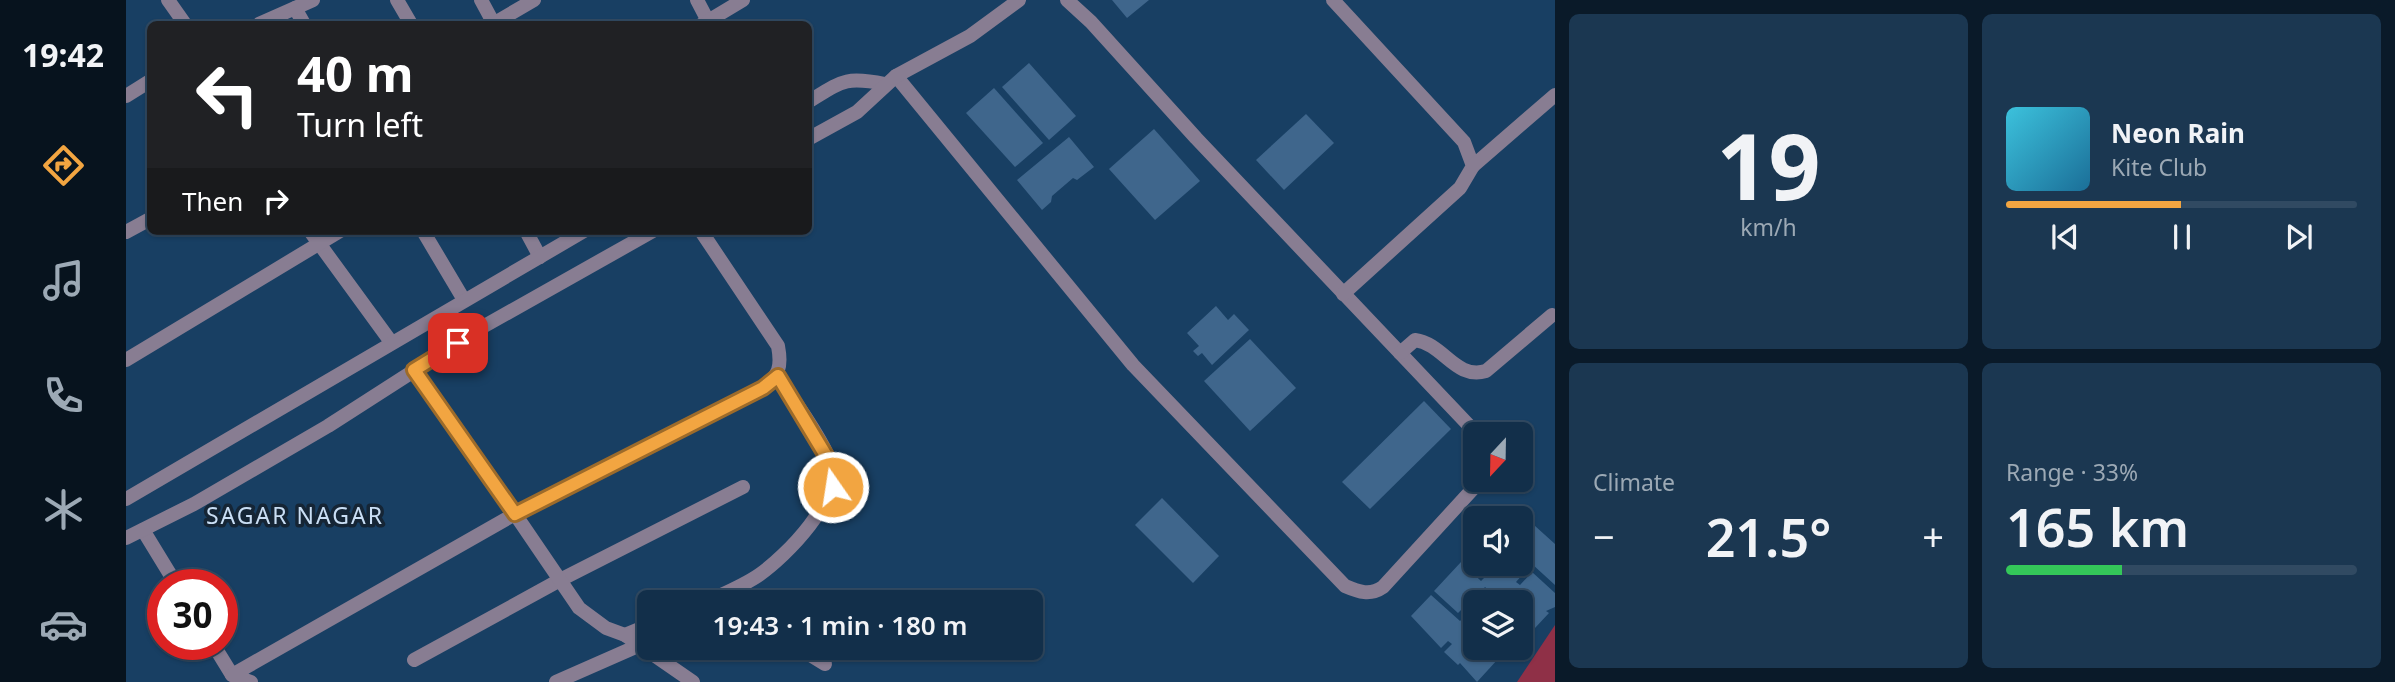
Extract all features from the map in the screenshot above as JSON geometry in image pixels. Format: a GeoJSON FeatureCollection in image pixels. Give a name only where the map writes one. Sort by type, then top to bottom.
{"type":"FeatureCollection","features":[{"type":"Feature","properties":{"kind":"street"},"geometry":{"type":"LineString","coordinates":[[168,0],[183,21]]}},
{"type":"Feature","properties":{"kind":"street"},"geometry":{"type":"LineString","coordinates":[[266,21],[313,0]]}},
{"type":"Feature","properties":{"kind":"street"},"geometry":{"type":"LineString","coordinates":[[397,0],[409,21]]}},
{"type":"Feature","properties":{"kind":"street"},"geometry":{"type":"LineString","coordinates":[[481,0],[492,21]]}},
{"type":"Feature","properties":{"kind":"street"},"geometry":{"type":"LineString","coordinates":[[498,21],[534,0]]}},
{"type":"Feature","properties":{"kind":"street"},"geometry":{"type":"LineString","coordinates":[[697,0],[705,21]]}},
{"type":"Feature","properties":{"kind":"street"},"geometry":{"type":"LineString","coordinates":[[709,21],[743,0]]}},
{"type":"Feature","properties":{"kind":"street"},"geometry":{"type":"LineString","coordinates":[[812,137],[857,112],[890,80],[970,36],[1019,0]]}},
{"type":"Feature","properties":{"kind":"street"},"geometry":{"type":"LineString","coordinates":[[1067,0],[1091,22],[1466,422]]}},
{"type":"Feature","properties":{"kind":"street"},"geometry":{"type":"LineString","coordinates":[[1333,0],[1464,142],[1473,166]]}},
{"type":"Feature","properties":{"kind":"street"},"geometry":{"type":"LineString","coordinates":[[295,8],[302,21]]}},
{"type":"Feature","properties":{"kind":"street"},"geometry":{"type":"LineString","coordinates":[[812,100],[841,82],[855,78],[890,80],[1133,365],[1345,586],[1363,593],[1375,592],[1383,587],[1470,492]]}},
{"type":"Feature","properties":{"kind":"street"},"geometry":{"type":"LineString","coordinates":[[126,96],[147,83]]}},
{"type":"Feature","properties":{"kind":"street"},"geometry":{"type":"LineString","coordinates":[[1343,294],[1460,188],[1473,166],[1555,95]]}},
{"type":"Feature","properties":{"kind":"street"},"geometry":{"type":"LineString","coordinates":[[126,232],[147,221]]}},
{"type":"Feature","properties":{"kind":"street"},"geometry":{"type":"LineString","coordinates":[[313,235],[391,342]]}},
{"type":"Feature","properties":{"kind":"street"},"geometry":{"type":"LineString","coordinates":[[126,360],[334,235]]}},
{"type":"Feature","properties":{"kind":"street"},"geometry":{"type":"LineString","coordinates":[[425,235],[464,300]]}},
{"type":"Feature","properties":{"kind":"street"},"geometry":{"type":"LineString","coordinates":[[528,235],[540,257]]}},
{"type":"Feature","properties":{"kind":"street"},"geometry":{"type":"LineString","coordinates":[[126,499],[577,235]]}},
{"type":"Feature","properties":{"kind":"street"},"geometry":{"type":"LineString","coordinates":[[126,538],[194,504],[328,426],[414,370],[646,235]]}},
{"type":"Feature","properties":{"kind":"street"},"geometry":{"type":"LineString","coordinates":[[232,675],[515,514],[763,388],[778,376],[781,362],[778,346],[704,235]]}},
{"type":"Feature","properties":{"kind":"street"},"geometry":{"type":"LineString","coordinates":[[1400,353],[1415,340],[1429,342],[1462,370],[1472,375],[1486,371],[1552,315]]}},
{"type":"Feature","properties":{"kind":"street"},"geometry":{"type":"LineString","coordinates":[[414,370],[579,608],[607,628],[637,643]]}},
{"type":"Feature","properties":{"kind":"street"},"geometry":{"type":"LineString","coordinates":[[734,590],[779,560],[821,509],[833,487],[831,464],[778,376]]}},
{"type":"Feature","properties":{"kind":"street"},"geometry":{"type":"LineString","coordinates":[[414,660],[559,580],[743,487]]}},
{"type":"Feature","properties":{"kind":"street"},"geometry":{"type":"LineString","coordinates":[[143,530],[167,569]]}},
{"type":"Feature","properties":{"kind":"street"},"geometry":{"type":"LineString","coordinates":[[625,635],[637,630]]}},
{"type":"Feature","properties":{"kind":"street"},"geometry":{"type":"LineString","coordinates":[[556,682],[637,646]]}},
{"type":"Feature","properties":{"kind":"street"},"geometry":{"type":"LineString","coordinates":[[223,660],[232,675],[251,682]]}},
{"type":"Feature","properties":{"kind":"street"},"geometry":{"type":"LineString","coordinates":[[661,660],[693,682]]}},
{"type":"Feature","properties":{"kind":"street"},"geometry":{"type":"LineString","coordinates":[[818,660],[825,664]]}},
{"type":"Feature","properties":{"kind":"shaded area"},"geometry":{"type":"Polygon","coordinates":[[[1555,625],[1555,682],[1517,682],[1555,625]]]}},
{"type":"Feature","properties":{"kind":"building"},"geometry":{"type":"Polygon","coordinates":[[[1112,0],[1149,0],[1127,18],[1112,0]]]}},
{"type":"Feature","properties":{"kind":"building"},"geometry":{"type":"Polygon","coordinates":[[[1029,63],[1076,116],[1049,140],[1002,87],[1029,63]]]}},
{"type":"Feature","properties":{"kind":"building"},"geometry":{"type":"Polygon","coordinates":[[[994,88],[1043,143],[1015,167],[966,113],[994,88]]]}},
{"type":"Feature","properties":{"kind":"building"},"geometry":{"type":"Polygon","coordinates":[[[1306,114],[1334,143],[1284,190],[1256,160],[1306,114]]]}},
{"type":"Feature","properties":{"kind":"building"},"geometry":{"type":"Polygon","coordinates":[[[1154,129],[1200,181],[1155,220],[1109,169],[1154,129]]]}},
{"type":"Feature","properties":{"kind":"building"},"geometry":{"type":"Polygon","coordinates":[[[1069,137],[1094,167],[1077,180],[1073,178],[1052,196],[1051,202],[1042,210],[1017,180],[1069,137]]]}},
{"type":"Feature","properties":{"kind":"building"},"geometry":{"type":"Polygon","coordinates":[[[1216,306],[1228,320],[1234,314],[1249,330],[1212,365],[1202,353],[1198,356],[1193,351],[1199,346],[1187,333],[1216,306]]]}},
{"type":"Feature","properties":{"kind":"building"},"geometry":{"type":"Polygon","coordinates":[[[1250,339],[1296,388],[1250,431],[1204,381],[1250,339]]]}},
{"type":"Feature","properties":{"kind":"building"},"geometry":{"type":"Polygon","coordinates":[[[1424,401],[1451,429],[1370,509],[1342,482],[1424,401]]]}},
{"type":"Feature","properties":{"kind":"building"},"geometry":{"type":"Polygon","coordinates":[[[1162,498],[1219,556],[1193,583],[1135,525],[1162,498]]]}},
{"type":"Feature","properties":{"kind":"building"},"geometry":{"type":"Polygon","coordinates":[[[1533,524],[1555,544],[1555,585],[1533,565],[1533,524]]]}},
{"type":"Feature","properties":{"kind":"building"},"geometry":{"type":"Polygon","coordinates":[[[1461,562],[1463,576],[1476,576],[1481,581],[1484,578],[1482,576],[1521,576],[1516,582],[1520,585],[1528,576],[1533,576],[1533,573],[1555,593],[1555,607],[1546,611],[1549,613],[1535,628],[1533,590],[1488,590],[1485,587],[1482,590],[1463,590],[1463,608],[1458,613],[1434,591],[1461,562]]]}},
{"type":"Feature","properties":{"kind":"building"},"geometry":{"type":"Polygon","coordinates":[[[1431,595],[1460,621],[1463,618],[1463,660],[1497,660],[1477,682],[1460,663],[1458,665],[1444,652],[1452,644],[1448,641],[1441,648],[1411,616],[1431,595]]]}},
{"type":"Feature","properties":{"kind":"district","name":"SAGAR NAGAR"},"geometry":{"type":"Point","coordinates":[295,516]}},
{"type":"Feature","properties":{"kind":"route"},"geometry":{"type":"LineString","coordinates":[[458,343],[414,370],[515,514],[763,388],[778,376],[831,464],[833,487]]}}]}
